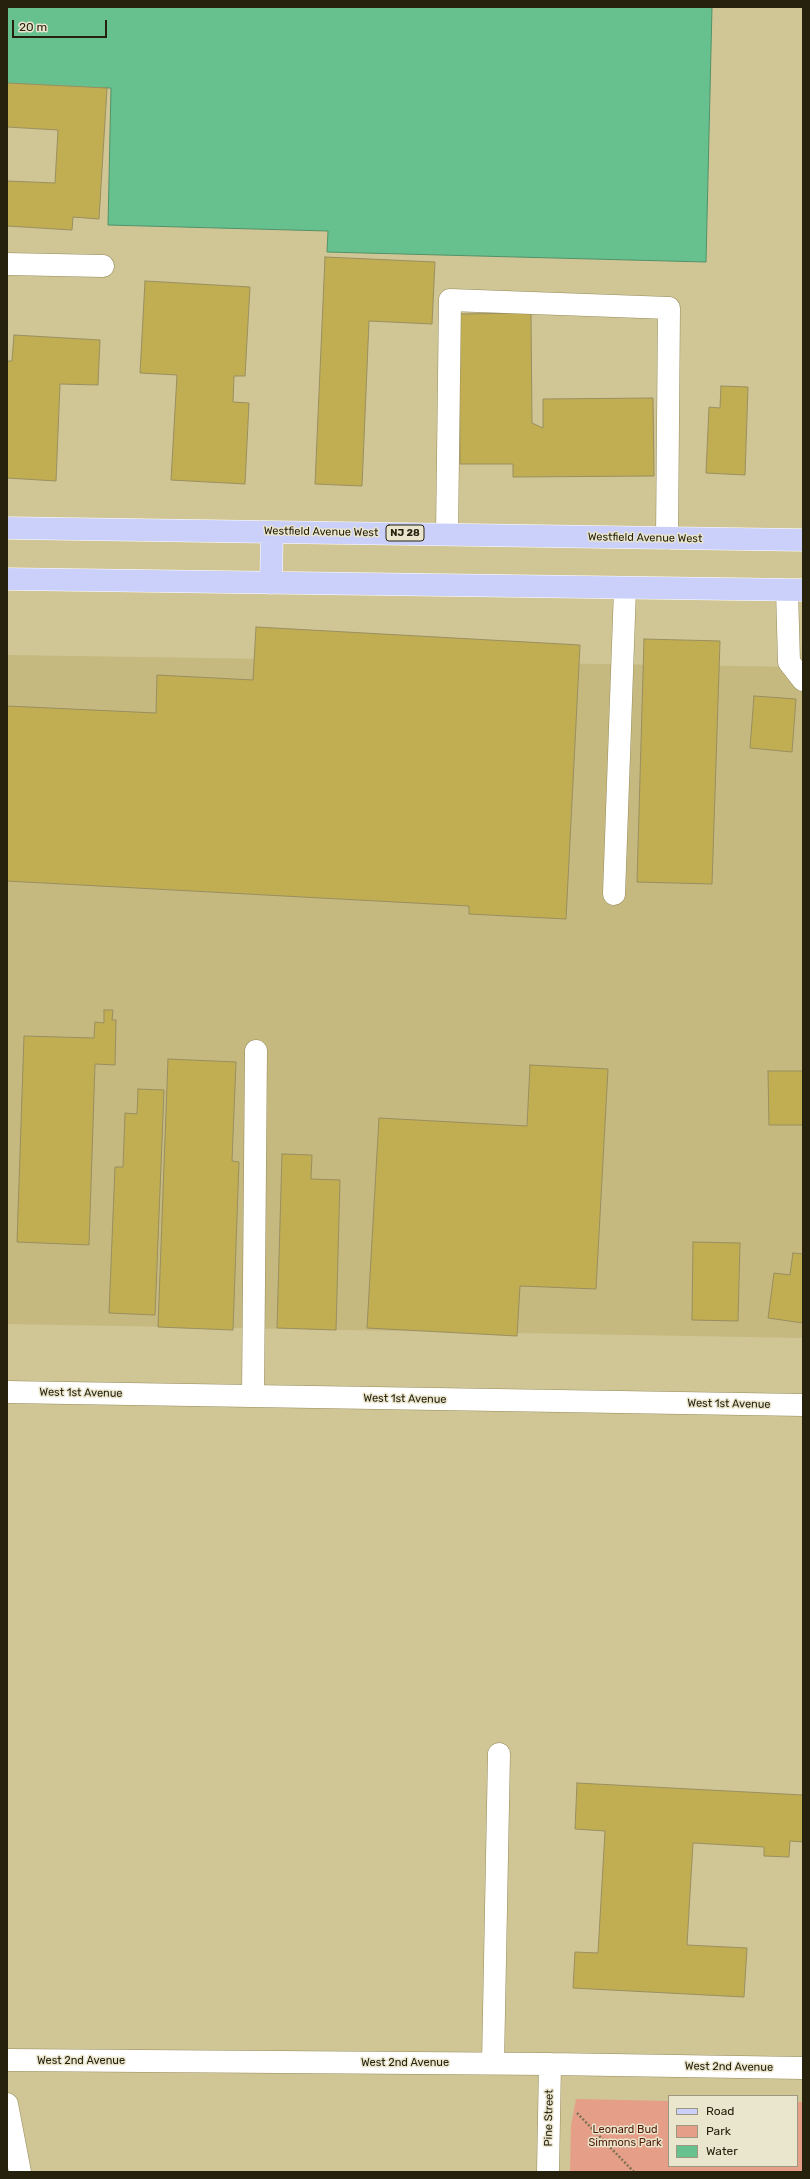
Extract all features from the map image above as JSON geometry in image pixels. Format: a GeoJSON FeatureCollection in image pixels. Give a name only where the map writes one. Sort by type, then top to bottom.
{"type":"FeatureCollection","features":[{"type":"Feature","properties":{"kind":"main road","name":"Westfield Avenue West"},"geometry":{"type":"LineString","coordinates":[[7,528],[803,540]]}},
{"type":"Feature","properties":{"kind":"main road"},"geometry":{"type":"LineString","coordinates":[[271,583],[272,532]]}},
{"type":"Feature","properties":{"kind":"main road"},"geometry":{"type":"LineString","coordinates":[[7,579],[625,589],[795,590]]}},
{"type":"Feature","properties":{"kind":"street"},"geometry":{"type":"LineString","coordinates":[[7,264],[103,266]]}},
{"type":"Feature","properties":{"kind":"street"},"geometry":{"type":"LineString","coordinates":[[448,534],[450,300],[669,308],[667,538]]}},
{"type":"Feature","properties":{"kind":"street"},"geometry":{"type":"LineString","coordinates":[[614,894],[625,589]]}},
{"type":"Feature","properties":{"kind":"street"},"geometry":{"type":"LineString","coordinates":[[795,590],[789,662],[803,680]]}},
{"type":"Feature","properties":{"kind":"street"},"geometry":{"type":"LineString","coordinates":[[253,1396],[256,1050]]}},
{"type":"Feature","properties":{"kind":"street","name":"West 1st Avenue"},"geometry":{"type":"LineString","coordinates":[[7,1392],[803,1405]]}},
{"type":"Feature","properties":{"kind":"street"},"geometry":{"type":"LineString","coordinates":[[493,2063],[499,1754]]}},
{"type":"Feature","properties":{"kind":"street","name":"West 2nd Avenue"},"geometry":{"type":"LineString","coordinates":[[7,2060],[493,2063],[803,2068]]}},
{"type":"Feature","properties":{"kind":"street","name":"Pine Street"},"geometry":{"type":"LineString","coordinates":[[548,2172],[550,2064]]}},
{"type":"Feature","properties":{"kind":"street"},"geometry":{"type":"LineString","coordinates":[[7,2104],[20,2172]]}},
{"type":"Feature","properties":{"kind":"path"},"geometry":{"type":"LineString","coordinates":[[576,2112],[634,2172]]}},
{"type":"Feature","properties":{"kind":"shaded area"},"geometry":{"type":"Polygon","coordinates":[[[7,655],[803,667],[803,1338],[7,1324],[7,655]]]}},
{"type":"Feature","properties":{"kind":"green space","name":"Leonard Bud Simmons Park"},"geometry":{"type":"Polygon","coordinates":[[[576,2099],[668,2101],[668,2167],[798,2167],[798,2102],[803,2102],[803,2172],[570,2172],[571,2126],[576,2099]]]}},
{"type":"Feature","properties":{"kind":"water"},"geometry":{"type":"Polygon","coordinates":[[[7,7],[712,7],[706,262],[327,252],[328,231],[108,225],[111,88],[7,86],[7,7]]]}},
{"type":"Feature","properties":{"kind":"building"},"geometry":{"type":"Polygon","coordinates":[[[7,83],[107,88],[99,219],[73,217],[72,230],[7,226],[7,181],[55,183],[58,130],[7,127],[7,83]]]}},
{"type":"Feature","properties":{"kind":"building"},"geometry":{"type":"Polygon","coordinates":[[[325,257],[435,262],[432,324],[369,321],[362,486],[315,484],[325,257]]]}},
{"type":"Feature","properties":{"kind":"building"},"geometry":{"type":"Polygon","coordinates":[[[145,281],[250,287],[245,376],[234,376],[233,402],[249,403],[245,484],[171,480],[177,375],[140,373],[145,281]]]}},
{"type":"Feature","properties":{"kind":"building"},"geometry":{"type":"Polygon","coordinates":[[[531,313],[532,423],[543,428],[543,399],[653,398],[654,476],[513,477],[513,464],[460,464],[459,314],[531,313]]]}},
{"type":"Feature","properties":{"kind":"building"},"geometry":{"type":"Polygon","coordinates":[[[14,335],[100,340],[98,385],[60,384],[56,481],[7,478],[7,361],[12,361],[14,335]]]}},
{"type":"Feature","properties":{"kind":"building"},"geometry":{"type":"Polygon","coordinates":[[[721,386],[748,387],[745,475],[706,473],[709,407],[720,408],[721,386]]]}},
{"type":"Feature","properties":{"kind":"building"},"geometry":{"type":"Polygon","coordinates":[[[256,627],[580,645],[566,919],[469,914],[469,906],[7,881],[7,706],[156,713],[157,675],[253,680],[256,627]]]}},
{"type":"Feature","properties":{"kind":"building"},"geometry":{"type":"Polygon","coordinates":[[[644,639],[720,641],[712,884],[637,882],[644,639]]]}},
{"type":"Feature","properties":{"kind":"building"},"geometry":{"type":"Polygon","coordinates":[[[754,696],[796,699],[792,752],[750,748],[754,696]]]}},
{"type":"Feature","properties":{"kind":"building"},"geometry":{"type":"Polygon","coordinates":[[[104,1010],[113,1010],[112,1020],[116,1020],[115,1065],[95,1064],[89,1245],[17,1242],[24,1036],[94,1038],[95,1022],[104,1023],[104,1010]]]}},
{"type":"Feature","properties":{"kind":"building"},"geometry":{"type":"Polygon","coordinates":[[[168,1059],[236,1062],[232,1161],[239,1162],[233,1330],[158,1327],[168,1059]]]}},
{"type":"Feature","properties":{"kind":"building"},"geometry":{"type":"Polygon","coordinates":[[[530,1065],[608,1069],[596,1289],[520,1286],[517,1336],[367,1328],[379,1118],[527,1126],[530,1065]]]}},
{"type":"Feature","properties":{"kind":"building"},"geometry":{"type":"Polygon","coordinates":[[[768,1071],[803,1071],[803,1125],[769,1125],[768,1071]]]}},
{"type":"Feature","properties":{"kind":"building"},"geometry":{"type":"Polygon","coordinates":[[[138,1089],[164,1090],[155,1315],[109,1313],[115,1167],[123,1167],[125,1113],[137,1114],[138,1089]]]}},
{"type":"Feature","properties":{"kind":"building"},"geometry":{"type":"Polygon","coordinates":[[[282,1154],[312,1155],[311,1179],[340,1180],[336,1330],[277,1328],[282,1154]]]}},
{"type":"Feature","properties":{"kind":"building"},"geometry":{"type":"Polygon","coordinates":[[[693,1242],[740,1243],[738,1321],[692,1320],[693,1242]]]}},
{"type":"Feature","properties":{"kind":"building"},"geometry":{"type":"Polygon","coordinates":[[[793,1253],[803,1254],[803,1323],[768,1318],[774,1273],[790,1275],[793,1253]]]}},
{"type":"Feature","properties":{"kind":"building"},"geometry":{"type":"Polygon","coordinates":[[[577,1783],[803,1795],[803,1842],[790,1841],[789,1857],[764,1856],[764,1847],[693,1843],[687,1945],[747,1948],[744,1997],[573,1988],[575,1952],[598,1953],[605,1831],[575,1829],[577,1783]]]}}]}
